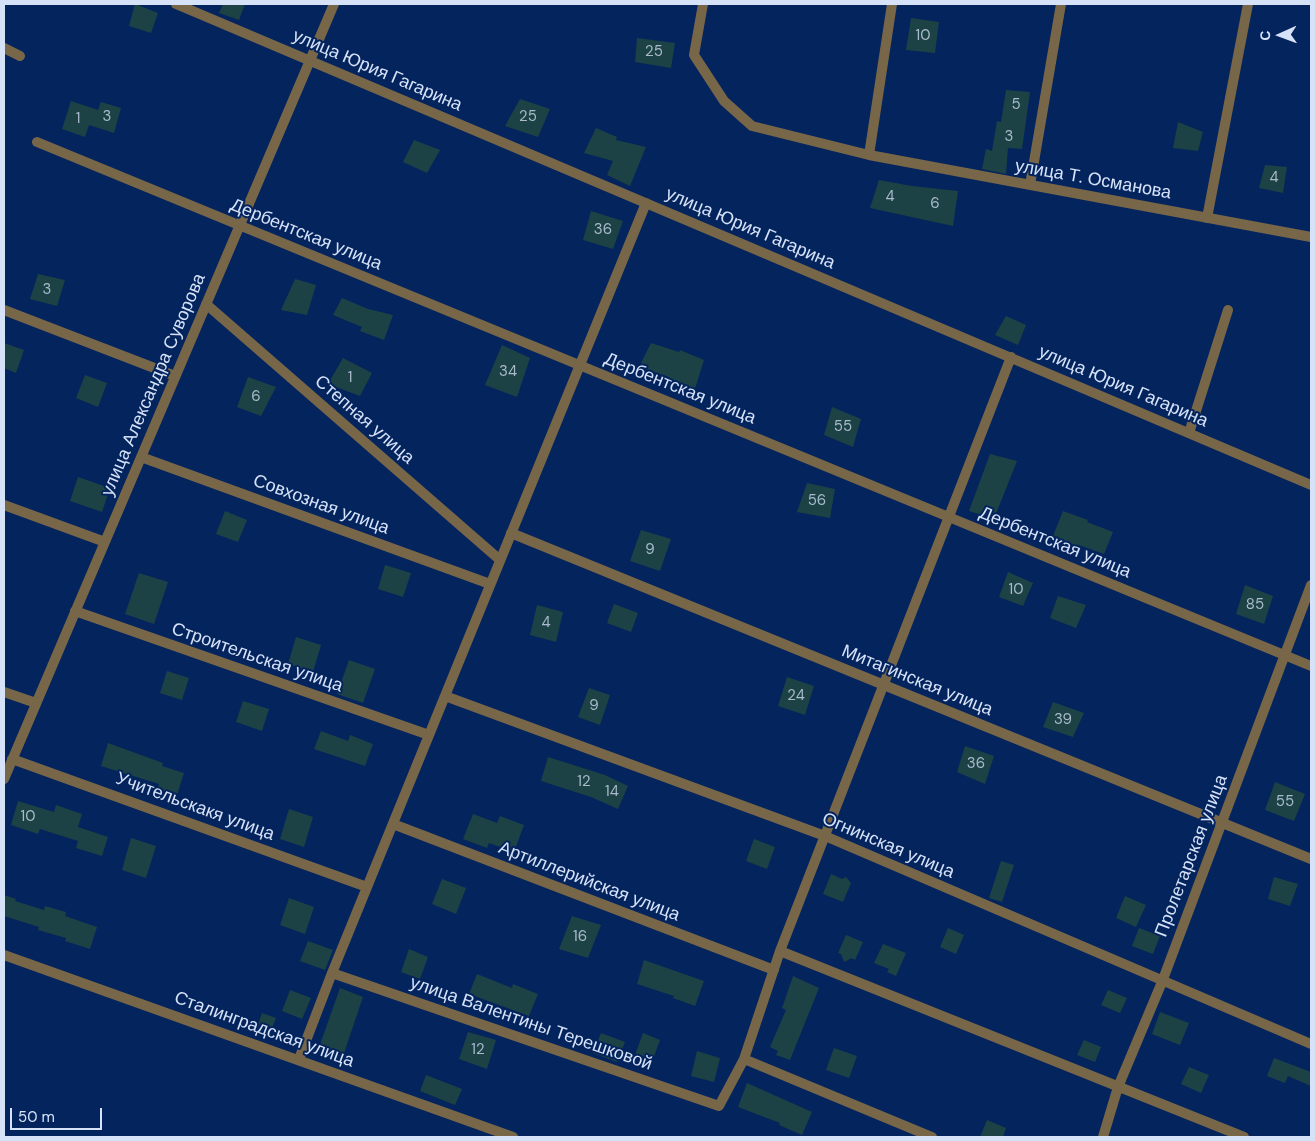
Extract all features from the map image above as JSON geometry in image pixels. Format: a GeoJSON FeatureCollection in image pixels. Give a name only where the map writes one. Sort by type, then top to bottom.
{"type":"FeatureCollection","features":[{"type":"Feature","properties":{"kind":"street","name":"улица Юрия Гагарина"},"geometry":{"type":"LineString","coordinates":[[176,4],[1311,485]]}},
{"type":"Feature","properties":{"kind":"street","name":"улица Александра Суворова"},"geometry":{"type":"LineString","coordinates":[[4,779],[334,4]]}},
{"type":"Feature","properties":{"kind":"street","name":"улица Т. Османова"},"geometry":{"type":"LineString","coordinates":[[703,4],[694,55],[724,101],[752,126],[870,155],[1311,237]]}},
{"type":"Feature","properties":{"kind":"street"},"geometry":{"type":"LineString","coordinates":[[870,155],[892,4]]}},
{"type":"Feature","properties":{"kind":"street"},"geometry":{"type":"LineString","coordinates":[[1030,185],[1061,4]]}},
{"type":"Feature","properties":{"kind":"street"},"geometry":{"type":"LineString","coordinates":[[1207,218],[1248,4]]}},
{"type":"Feature","properties":{"kind":"street"},"geometry":{"type":"LineString","coordinates":[[4,48],[20,56]]}},
{"type":"Feature","properties":{"kind":"street","name":"Дербентская улица"},"geometry":{"type":"LineString","coordinates":[[37,142],[1311,666]]}},
{"type":"Feature","properties":{"kind":"street"},"geometry":{"type":"LineString","coordinates":[[299,1059],[392,824],[646,203]]}},
{"type":"Feature","properties":{"kind":"street","name":"Степная улица"},"geometry":{"type":"LineString","coordinates":[[206,304],[500,560]]}},
{"type":"Feature","properties":{"kind":"street"},"geometry":{"type":"LineString","coordinates":[[4,310],[175,376]]}},
{"type":"Feature","properties":{"kind":"street"},"geometry":{"type":"LineString","coordinates":[[1189,433],[1228,310]]}},
{"type":"Feature","properties":{"kind":"street"},"geometry":{"type":"LineString","coordinates":[[932,1137],[744,1059],[780,951],[1011,357]]}},
{"type":"Feature","properties":{"kind":"street","name":"Совхозная улица"},"geometry":{"type":"LineString","coordinates":[[140,457],[490,584]]}},
{"type":"Feature","properties":{"kind":"street"},"geometry":{"type":"LineString","coordinates":[[4,505],[105,542]]}},
{"type":"Feature","properties":{"kind":"street","name":"Митагинская улица"},"geometry":{"type":"LineString","coordinates":[[511,533],[1311,859]]}},
{"type":"Feature","properties":{"kind":"street","name":"Пролетарская улица"},"geometry":{"type":"LineString","coordinates":[[1103,1137],[1118,1087],[1162,982],[1311,585]]}},
{"type":"Feature","properties":{"kind":"street","name":"Строительская улица"},"geometry":{"type":"LineString","coordinates":[[75,611],[429,735]]}},
{"type":"Feature","properties":{"kind":"street"},"geometry":{"type":"LineString","coordinates":[[4,692],[36,703]]}},
{"type":"Feature","properties":{"kind":"street","name":"Огнинская улица"},"geometry":{"type":"LineString","coordinates":[[445,696],[825,836],[1162,982],[1311,1044]]}},
{"type":"Feature","properties":{"kind":"street","name":"Учительскакя улица"},"geometry":{"type":"LineString","coordinates":[[12,758],[367,887]]}},
{"type":"Feature","properties":{"kind":"street","name":"Артиллерийская улица"},"geometry":{"type":"LineString","coordinates":[[392,824],[774,970]]}},
{"type":"Feature","properties":{"kind":"street"},"geometry":{"type":"LineString","coordinates":[[780,951],[1244,1137]]}},
{"type":"Feature","properties":{"kind":"street","name":"Сталинградская улица"},"geometry":{"type":"LineString","coordinates":[[4,955],[513,1137]]}},
{"type":"Feature","properties":{"kind":"street","name":"улица Валентины Терешковой"},"geometry":{"type":"LineString","coordinates":[[332,973],[719,1106],[744,1059]]}},
{"type":"Feature","properties":{"kind":"building"},"geometry":{"type":"Polygon","coordinates":[[[135,4],[158,13],[151,33],[129,26],[135,4]]]}},
{"type":"Feature","properties":{"kind":"building"},"geometry":{"type":"Polygon","coordinates":[[[223,4],[245,4],[239,20],[219,13],[223,4]]]}},
{"type":"Feature","properties":{"kind":"building"},"geometry":{"type":"Polygon","coordinates":[[[911,18],[939,22],[935,53],[906,50],[911,18]]]}},
{"type":"Feature","properties":{"kind":"building"},"geometry":{"type":"Polygon","coordinates":[[[637,38],[675,43],[671,68],[635,62],[637,38]]]}},
{"type":"Feature","properties":{"kind":"building"},"geometry":{"type":"Polygon","coordinates":[[[1006,90],[1030,92],[1022,149],[1008,148],[1006,174],[982,169],[986,149],[992,151],[997,121],[1001,122],[1006,90]]]}},
{"type":"Feature","properties":{"kind":"building"},"geometry":{"type":"Polygon","coordinates":[[[520,99],[550,109],[538,137],[505,126],[520,99]]]}},
{"type":"Feature","properties":{"kind":"building"},"geometry":{"type":"Polygon","coordinates":[[[71,101],[98,110],[101,102],[121,108],[114,133],[89,125],[85,137],[62,129],[71,101]]]}},
{"type":"Feature","properties":{"kind":"building"},"geometry":{"type":"Polygon","coordinates":[[[1178,122],[1203,132],[1198,151],[1173,148],[1178,122]]]}},
{"type":"Feature","properties":{"kind":"building"},"geometry":{"type":"Polygon","coordinates":[[[596,128],[617,137],[616,140],[646,147],[630,186],[607,175],[613,161],[584,153],[596,128]]]}},
{"type":"Feature","properties":{"kind":"building"},"geometry":{"type":"Polygon","coordinates":[[[414,140],[440,150],[427,173],[403,162],[414,140]]]}},
{"type":"Feature","properties":{"kind":"building"},"geometry":{"type":"Polygon","coordinates":[[[1265,165],[1287,167],[1283,193],[1259,188],[1265,165]]]}},
{"type":"Feature","properties":{"kind":"building"},"geometry":{"type":"Polygon","coordinates":[[[879,180],[958,191],[953,226],[870,208],[879,180]]]}},
{"type":"Feature","properties":{"kind":"building"},"geometry":{"type":"Polygon","coordinates":[[[591,211],[623,221],[613,249],[583,240],[591,211]]]}},
{"type":"Feature","properties":{"kind":"building"},"geometry":{"type":"Polygon","coordinates":[[[38,274],[65,280],[57,306],[30,299],[38,274]]]}},
{"type":"Feature","properties":{"kind":"building"},"geometry":{"type":"Polygon","coordinates":[[[295,279],[316,285],[307,315],[281,310],[295,279]]]}},
{"type":"Feature","properties":{"kind":"building"},"geometry":{"type":"Polygon","coordinates":[[[342,298],[368,309],[393,315],[384,340],[360,331],[362,327],[333,315],[342,298]]]}},
{"type":"Feature","properties":{"kind":"building"},"geometry":{"type":"Polygon","coordinates":[[[1006,316],[1026,325],[1018,345],[995,335],[1006,316]]]}},
{"type":"Feature","properties":{"kind":"building"},"geometry":{"type":"Polygon","coordinates":[[[4,343],[24,350],[16,373],[4,368],[4,343]]]}},
{"type":"Feature","properties":{"kind":"building"},"geometry":{"type":"Polygon","coordinates":[[[651,343],[679,352],[680,350],[704,360],[694,392],[667,381],[669,377],[639,367],[651,343]]]}},
{"type":"Feature","properties":{"kind":"building"},"geometry":{"type":"Polygon","coordinates":[[[502,345],[530,358],[517,397],[485,385],[502,345]]]}},
{"type":"Feature","properties":{"kind":"building"},"geometry":{"type":"Polygon","coordinates":[[[343,358],[372,373],[360,396],[328,384],[343,358]]]}},
{"type":"Feature","properties":{"kind":"building"},"geometry":{"type":"Polygon","coordinates":[[[85,375],[107,383],[98,407],[76,398],[85,375]]]}},
{"type":"Feature","properties":{"kind":"building"},"geometry":{"type":"Polygon","coordinates":[[[248,377],[276,387],[261,416],[237,407],[248,377]]]}},
{"type":"Feature","properties":{"kind":"building"},"geometry":{"type":"Polygon","coordinates":[[[832,407],[861,419],[853,447],[824,435],[832,407]]]}},
{"type":"Feature","properties":{"kind":"building"},"geometry":{"type":"Polygon","coordinates":[[[990,454],[1017,461],[994,519],[969,511],[990,454]]]}},
{"type":"Feature","properties":{"kind":"building"},"geometry":{"type":"Polygon","coordinates":[[[78,477],[110,488],[102,512],[70,501],[78,477]]]}},
{"type":"Feature","properties":{"kind":"building"},"geometry":{"type":"Polygon","coordinates":[[[807,483],[835,489],[830,518],[797,512],[807,483]]]}},
{"type":"Feature","properties":{"kind":"building"},"geometry":{"type":"Polygon","coordinates":[[[225,511],[247,520],[238,542],[216,534],[225,511]]]}},
{"type":"Feature","properties":{"kind":"building"},"geometry":{"type":"Polygon","coordinates":[[[1063,511],[1113,532],[1104,554],[1079,545],[1078,547],[1053,536],[1063,511]]]}},
{"type":"Feature","properties":{"kind":"building"},"geometry":{"type":"Polygon","coordinates":[[[641,530],[671,539],[660,571],[630,561],[641,530]]]}},
{"type":"Feature","properties":{"kind":"building"},"geometry":{"type":"Polygon","coordinates":[[[385,565],[411,573],[403,597],[378,589],[385,565]]]}},
{"type":"Feature","properties":{"kind":"building"},"geometry":{"type":"Polygon","coordinates":[[[1008,572],[1033,583],[1023,606],[999,597],[1008,572]]]}},
{"type":"Feature","properties":{"kind":"building"},"geometry":{"type":"Polygon","coordinates":[[[139,573],[168,582],[154,624],[125,614],[139,573]]]}},
{"type":"Feature","properties":{"kind":"building"},"geometry":{"type":"Polygon","coordinates":[[[1245,585],[1273,596],[1264,624],[1236,614],[1245,585]]]}},
{"type":"Feature","properties":{"kind":"building"},"geometry":{"type":"Polygon","coordinates":[[[1058,596],[1086,605],[1076,628],[1050,618],[1058,596]]]}},
{"type":"Feature","properties":{"kind":"building"},"geometry":{"type":"Polygon","coordinates":[[[614,604],[638,613],[631,632],[607,623],[614,604]]]}},
{"type":"Feature","properties":{"kind":"building"},"geometry":{"type":"Polygon","coordinates":[[[537,605],[563,612],[556,642],[530,635],[537,605]]]}},
{"type":"Feature","properties":{"kind":"building"},"geometry":{"type":"Polygon","coordinates":[[[296,637],[321,645],[313,672],[288,664],[296,637]]]}},
{"type":"Feature","properties":{"kind":"building"},"geometry":{"type":"Polygon","coordinates":[[[349,660],[375,669],[363,703],[337,694],[349,660]]]}},
{"type":"Feature","properties":{"kind":"building"},"geometry":{"type":"Polygon","coordinates":[[[167,671],[189,678],[182,700],[160,693],[167,671]]]}},
{"type":"Feature","properties":{"kind":"building"},"geometry":{"type":"Polygon","coordinates":[[[787,677],[814,686],[805,715],[778,706],[787,677]]]}},
{"type":"Feature","properties":{"kind":"building"},"geometry":{"type":"Polygon","coordinates":[[[589,688],[610,695],[600,725],[578,717],[589,688]]]}},
{"type":"Feature","properties":{"kind":"building"},"geometry":{"type":"Polygon","coordinates":[[[243,701],[269,709],[262,731],[236,722],[243,701]]]}},
{"type":"Feature","properties":{"kind":"building"},"geometry":{"type":"Polygon","coordinates":[[[1053,702],[1084,713],[1073,737],[1043,727],[1053,702]]]}},
{"type":"Feature","properties":{"kind":"building"},"geometry":{"type":"Polygon","coordinates":[[[321,731],[348,741],[350,735],[373,744],[365,766],[314,749],[321,731]]]}},
{"type":"Feature","properties":{"kind":"building"},"geometry":{"type":"Polygon","coordinates":[[[108,743],[163,763],[162,766],[184,773],[177,795],[157,789],[159,784],[101,766],[108,743]]]}},
{"type":"Feature","properties":{"kind":"building"},"geometry":{"type":"Polygon","coordinates":[[[965,746],[994,756],[985,784],[957,772],[965,746]]]}},
{"type":"Feature","properties":{"kind":"building"},"geometry":{"type":"Polygon","coordinates":[[[548,757],[605,775],[628,786],[618,809],[591,797],[541,781],[548,757]]]}},
{"type":"Feature","properties":{"kind":"building"},"geometry":{"type":"Polygon","coordinates":[[[1275,782],[1305,794],[1294,821],[1265,810],[1275,782]]]}},
{"type":"Feature","properties":{"kind":"building"},"geometry":{"type":"Polygon","coordinates":[[[18,801],[54,812],[56,805],[82,814],[78,827],[108,837],[102,856],[76,848],[78,841],[40,829],[38,834],[11,825],[18,801]]]}},
{"type":"Feature","properties":{"kind":"building"},"geometry":{"type":"Polygon","coordinates":[[[289,809],[313,817],[304,847],[280,839],[289,809]]]}},
{"type":"Feature","properties":{"kind":"building"},"geometry":{"type":"Polygon","coordinates":[[[473,814],[497,823],[500,816],[524,825],[514,852],[489,843],[487,848],[463,839],[473,814]]]}},
{"type":"Feature","properties":{"kind":"building"},"geometry":{"type":"Polygon","coordinates":[[[131,838],[156,846],[146,878],[122,870],[131,838]]]}},
{"type":"Feature","properties":{"kind":"building"},"geometry":{"type":"Polygon","coordinates":[[[754,839],[775,847],[767,869],[746,861],[754,839]]]}},
{"type":"Feature","properties":{"kind":"building"},"geometry":{"type":"Polygon","coordinates":[[[1001,861],[1014,865],[1002,902],[989,898],[1001,861]]]}},
{"type":"Feature","properties":{"kind":"building"},"geometry":{"type":"Polygon","coordinates":[[[831,874],[842,879],[846,877],[851,883],[843,902],[823,894],[831,874]]]}},
{"type":"Feature","properties":{"kind":"building"},"geometry":{"type":"Polygon","coordinates":[[[1274,877],[1298,884],[1290,906],[1268,899],[1274,877]]]}},
{"type":"Feature","properties":{"kind":"building"},"geometry":{"type":"Polygon","coordinates":[[[442,879],[466,888],[456,914],[432,904],[442,879]]]}},
{"type":"Feature","properties":{"kind":"building"},"geometry":{"type":"Polygon","coordinates":[[[4,895],[16,899],[15,901],[44,910],[45,906],[66,912],[65,916],[97,927],[90,949],[65,941],[66,938],[38,930],[39,927],[4,916],[4,895]]]}},
{"type":"Feature","properties":{"kind":"building"},"geometry":{"type":"Polygon","coordinates":[[[1125,896],[1146,905],[1136,927],[1116,918],[1125,896]]]}},
{"type":"Feature","properties":{"kind":"building"},"geometry":{"type":"Polygon","coordinates":[[[289,898],[314,907],[305,934],[280,925],[289,898]]]}},
{"type":"Feature","properties":{"kind":"building"},"geometry":{"type":"Polygon","coordinates":[[[572,916],[601,925],[588,958],[559,949],[572,916]]]}},
{"type":"Feature","properties":{"kind":"building"},"geometry":{"type":"Polygon","coordinates":[[[948,928],[964,935],[956,954],[940,947],[948,928]]]}},
{"type":"Feature","properties":{"kind":"building"},"geometry":{"type":"Polygon","coordinates":[[[1139,928],[1160,936],[1153,954],[1132,946],[1139,928]]]}},
{"type":"Feature","properties":{"kind":"building"},"geometry":{"type":"Polygon","coordinates":[[[846,935],[863,942],[855,960],[852,958],[844,962],[841,954],[838,953],[846,935]]]}},
{"type":"Feature","properties":{"kind":"building"},"geometry":{"type":"Polygon","coordinates":[[[308,941],[333,950],[325,970],[300,961],[308,941]]]}},
{"type":"Feature","properties":{"kind":"building"},"geometry":{"type":"Polygon","coordinates":[[[883,944],[906,953],[896,976],[887,972],[889,969],[874,963],[883,944]]]}},
{"type":"Feature","properties":{"kind":"building"},"geometry":{"type":"Polygon","coordinates":[[[409,949],[428,957],[420,979],[401,972],[409,949]]]}},
{"type":"Feature","properties":{"kind":"building"},"geometry":{"type":"Polygon","coordinates":[[[644,960],[704,981],[695,1006],[673,998],[674,996],[637,984],[644,960]]]}},
{"type":"Feature","properties":{"kind":"building"},"geometry":{"type":"Polygon","coordinates":[[[477,974],[512,988],[513,984],[538,994],[529,1016],[469,994],[477,974]]]}},
{"type":"Feature","properties":{"kind":"building"},"geometry":{"type":"Polygon","coordinates":[[[793,976],[819,988],[790,1060],[776,1055],[778,1051],[770,1047],[786,1010],[782,1008],[793,976]]]}},
{"type":"Feature","properties":{"kind":"building"},"geometry":{"type":"Polygon","coordinates":[[[340,988],[363,997],[341,1062],[317,1053],[340,988]]]}},
{"type":"Feature","properties":{"kind":"building"},"geometry":{"type":"Polygon","coordinates":[[[290,990],[311,998],[302,1019],[282,1011],[290,990]]]}},
{"type":"Feature","properties":{"kind":"building"},"geometry":{"type":"Polygon","coordinates":[[[1108,990],[1127,998],[1120,1013],[1101,1005],[1108,990]]]}},
{"type":"Feature","properties":{"kind":"building"},"geometry":{"type":"Polygon","coordinates":[[[1160,1012],[1189,1023],[1180,1045],[1152,1034],[1160,1012]]]}},
{"type":"Feature","properties":{"kind":"building"},"geometry":{"type":"Polygon","coordinates":[[[262,1013],[276,1018],[268,1038],[255,1033],[262,1013]]]}},
{"type":"Feature","properties":{"kind":"building"},"geometry":{"type":"Polygon","coordinates":[[[468,1032],[496,1040],[487,1069],[459,1059],[468,1032]]]}},
{"type":"Feature","properties":{"kind":"building"},"geometry":{"type":"Polygon","coordinates":[[[601,1033],[625,1042],[617,1062],[593,1053],[601,1033]]]}},
{"type":"Feature","properties":{"kind":"building"},"geometry":{"type":"Polygon","coordinates":[[[643,1033],[660,1040],[652,1062],[635,1055],[643,1033]]]}},
{"type":"Feature","properties":{"kind":"building"},"geometry":{"type":"Polygon","coordinates":[[[1084,1040],[1101,1047],[1095,1062],[1077,1055],[1084,1040]]]}},
{"type":"Feature","properties":{"kind":"building"},"geometry":{"type":"Polygon","coordinates":[[[834,1048],[857,1056],[849,1078],[826,1070],[834,1048]]]}},
{"type":"Feature","properties":{"kind":"building"},"geometry":{"type":"Polygon","coordinates":[[[697,1051],[720,1058],[714,1082],[691,1076],[697,1051]]]}},
{"type":"Feature","properties":{"kind":"building"},"geometry":{"type":"Polygon","coordinates":[[[1274,1058],[1311,1072],[1311,1086],[1288,1076],[1285,1083],[1267,1076],[1274,1058]]]}},
{"type":"Feature","properties":{"kind":"building"},"geometry":{"type":"Polygon","coordinates":[[[1189,1067],[1209,1075],[1201,1093],[1181,1084],[1189,1067]]]}},
{"type":"Feature","properties":{"kind":"building"},"geometry":{"type":"Polygon","coordinates":[[[426,1075],[462,1089],[455,1105],[420,1091],[426,1075]]]}},
{"type":"Feature","properties":{"kind":"building"},"geometry":{"type":"Polygon","coordinates":[[[747,1083],[812,1112],[802,1135],[779,1125],[780,1123],[738,1107],[747,1083]]]}},
{"type":"Feature","properties":{"kind":"building"},"geometry":{"type":"Polygon","coordinates":[[[987,1120],[1006,1128],[1003,1137],[980,1137],[987,1120]]]}}]}
